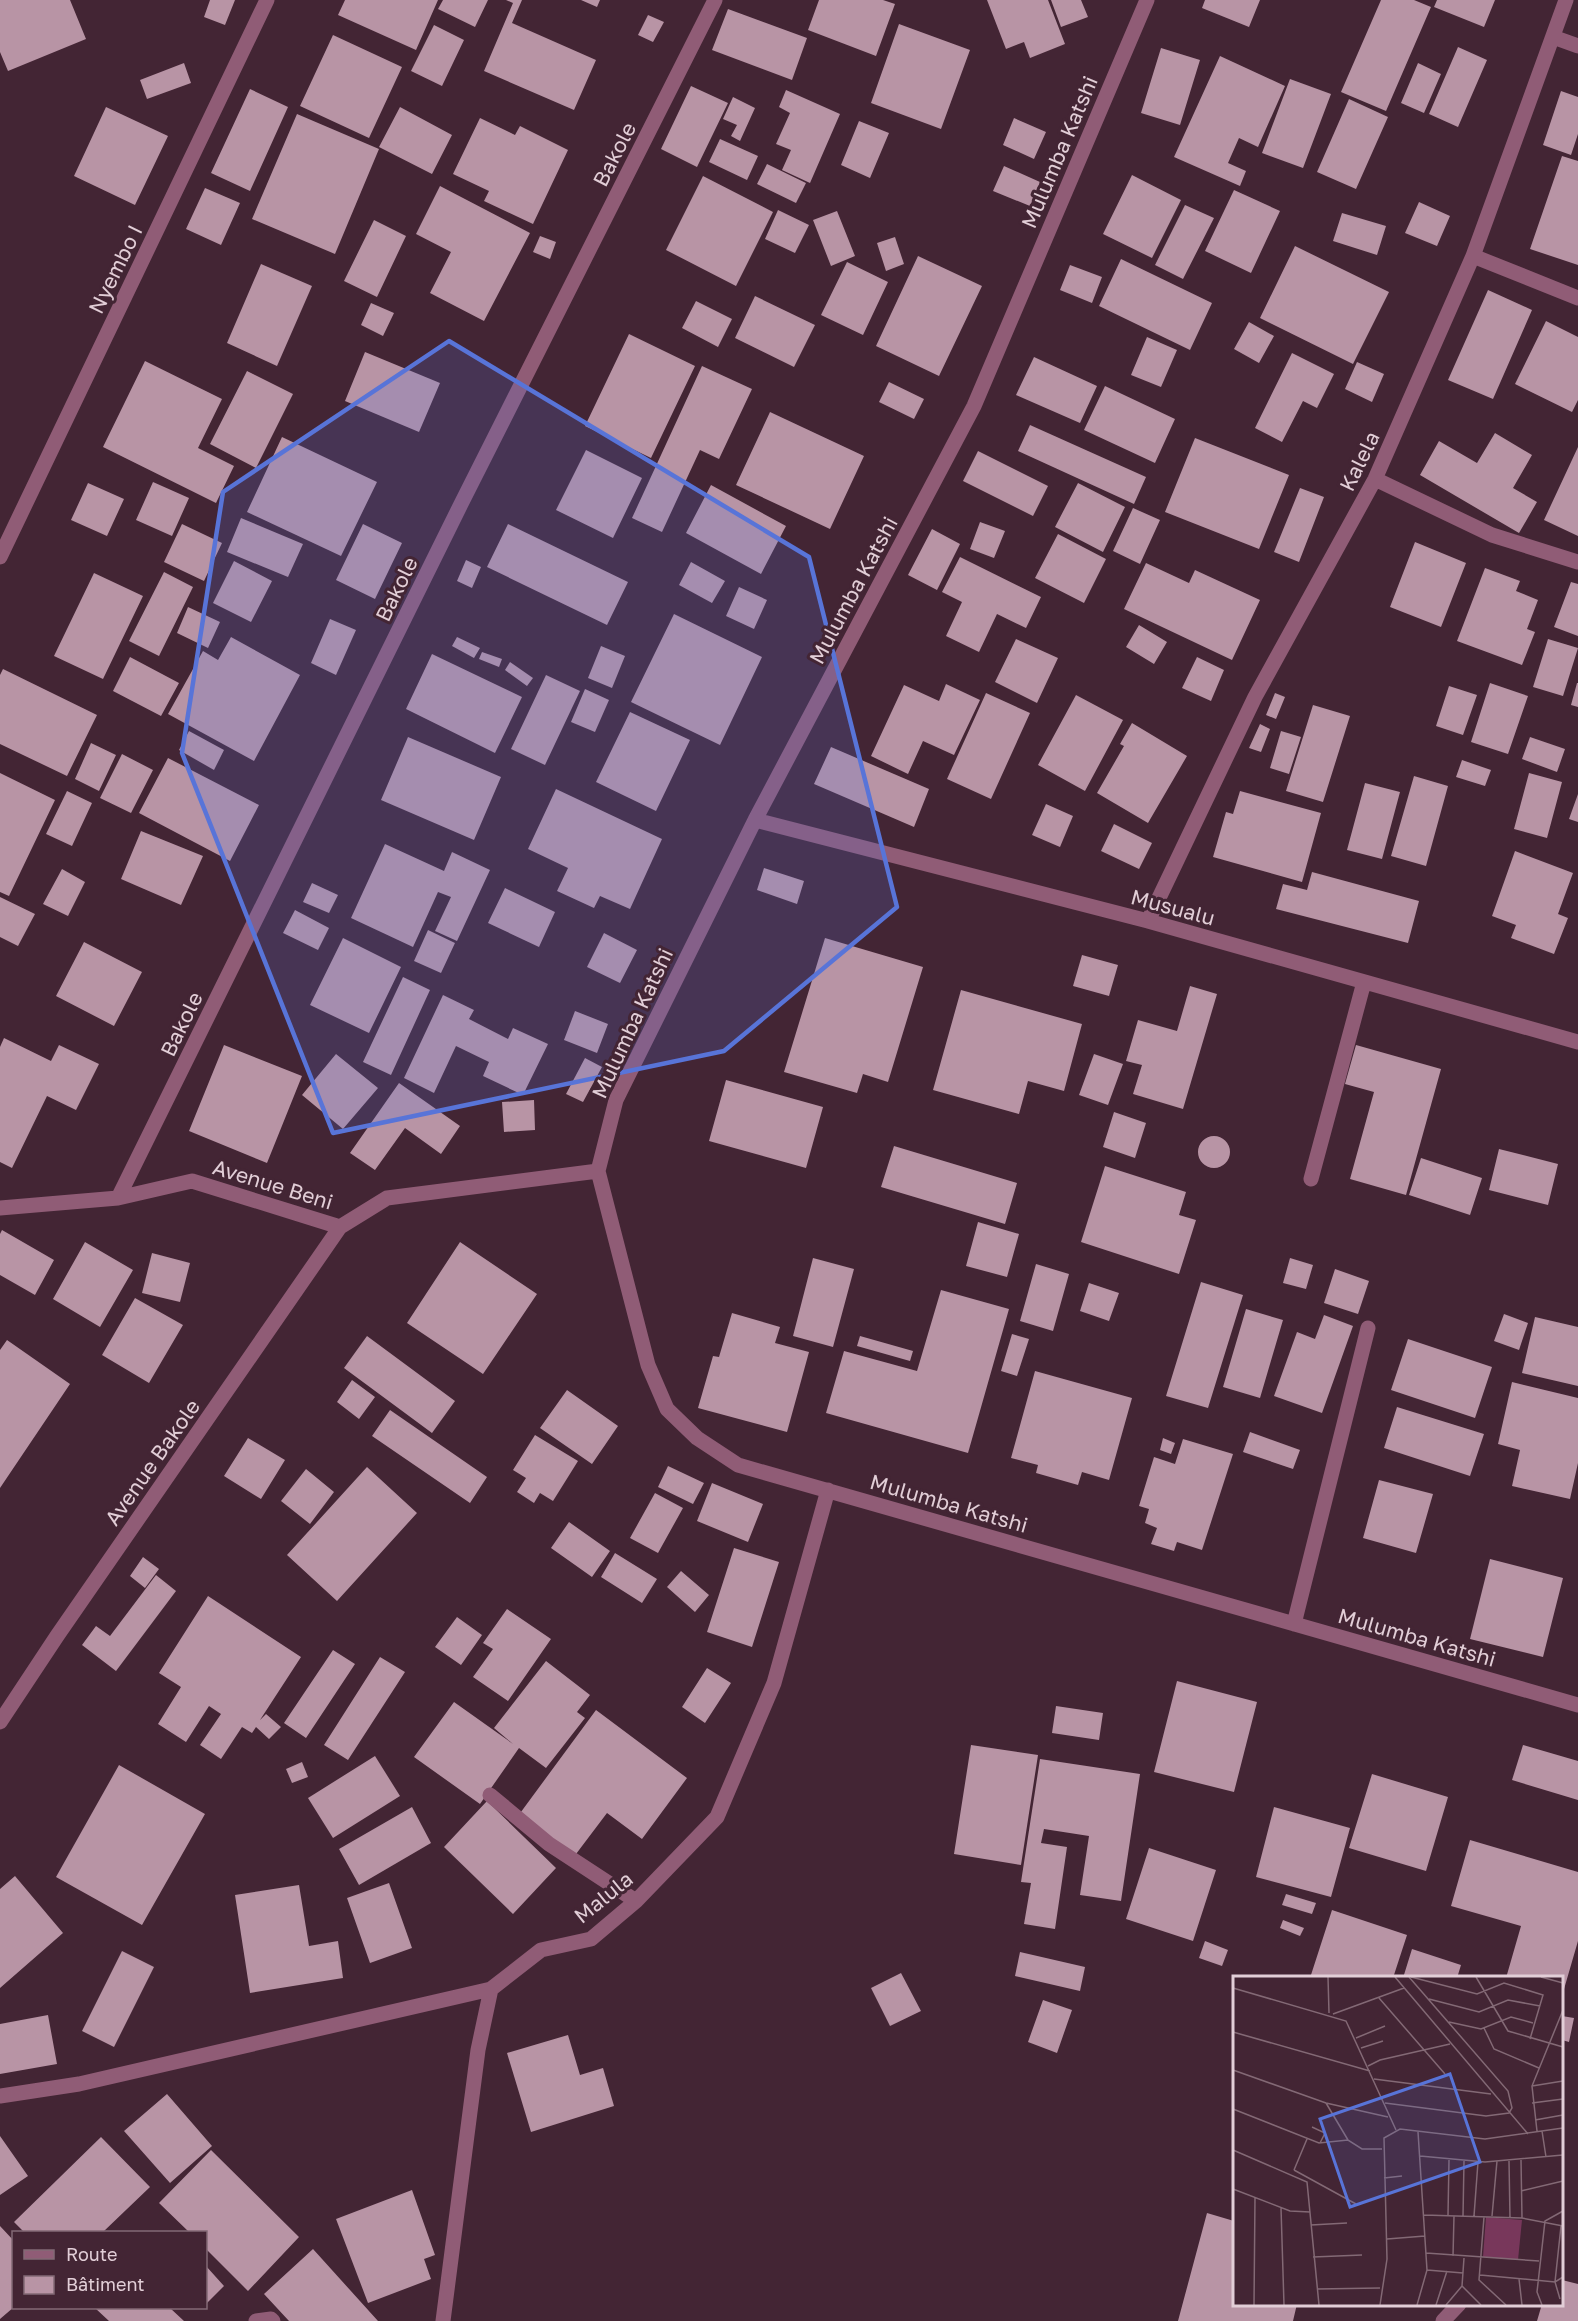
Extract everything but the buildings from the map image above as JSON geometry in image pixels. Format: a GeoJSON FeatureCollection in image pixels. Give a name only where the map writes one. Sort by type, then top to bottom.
{"type":"FeatureCollection","features":[{"type":"Feature","properties":{"kind":"street","name":"Nyembo I"},"geometry":{"type":"LineString","coordinates":[[0,557],[267,0]]}},
{"type":"Feature","properties":{"kind":"street","name":"Bakole"},"geometry":{"type":"LineString","coordinates":[[118,1198],[461,504],[715,0]]}},
{"type":"Feature","properties":{"kind":"street","name":"Mulumba Katshi"},"geometry":{"type":"LineString","coordinates":[[1147,0],[974,406],[755,820],[616,1100],[598,1171],[648,1365],[667,1408],[697,1438],[738,1465],[1578,1705]]}},
{"type":"Feature","properties":{"kind":"street","name":"Kalela"},"geometry":{"type":"LineString","coordinates":[[1148,921],[1255,697],[1375,479],[1473,256],[1566,0]]}},
{"type":"Feature","properties":{"kind":"street"},"geometry":{"type":"LineString","coordinates":[[1553,37],[1578,46]]}},
{"type":"Feature","properties":{"kind":"street"},"geometry":{"type":"LineString","coordinates":[[1473,256],[1578,298]]}},
{"type":"Feature","properties":{"kind":"street"},"geometry":{"type":"LineString","coordinates":[[1375,479],[1492,535],[1578,561]]}},
{"type":"Feature","properties":{"kind":"street","name":"Musualu"},"geometry":{"type":"LineString","coordinates":[[755,820],[1148,921],[1578,1042]]}},
{"type":"Feature","properties":{"kind":"street"},"geometry":{"type":"LineString","coordinates":[[1311,1179],[1364,982]]}},
{"type":"Feature","properties":{"kind":"street","name":"Avenue Beni"},"geometry":{"type":"LineString","coordinates":[[0,1208],[118,1198],[192,1181],[340,1227],[387,1198],[598,1171]]}},
{"type":"Feature","properties":{"kind":"street","name":"Avenue Bakole"},"geometry":{"type":"LineString","coordinates":[[0,1722],[57,1635],[340,1227]]}},
{"type":"Feature","properties":{"kind":"street"},"geometry":{"type":"LineString","coordinates":[[1294,1624],[1368,1328]]}},
{"type":"Feature","properties":{"kind":"street","name":"Malula"},"geometry":{"type":"LineString","coordinates":[[491,1989],[541,1950],[591,1939],[636,1901],[717,1817],[774,1683],[828,1490]]}},
{"type":"Feature","properties":{"kind":"street"},"geometry":{"type":"LineString","coordinates":[[490,1795],[549,1844],[636,1901]]}},
{"type":"Feature","properties":{"kind":"street"},"geometry":{"type":"LineString","coordinates":[[0,2096],[79,2084],[491,1989],[478,2050],[443,2321]]}},
{"type":"Feature","properties":{"kind":"street"},"geometry":{"type":"LineString","coordinates":[[1443,2321],[1457,2306]]}},
{"type":"Feature","properties":{"kind":"street"},"geometry":{"type":"LineString","coordinates":[[256,2321],[271,2319],[273,2321]]}},
{"type":"Feature","properties":{"kind":"highlighted area"},"geometry":{"type":"Polygon","coordinates":[[[449,341],[809,557],[897,907],[724,1051],[333,1133],[182,753],[223,492],[449,341]]]}}]}
